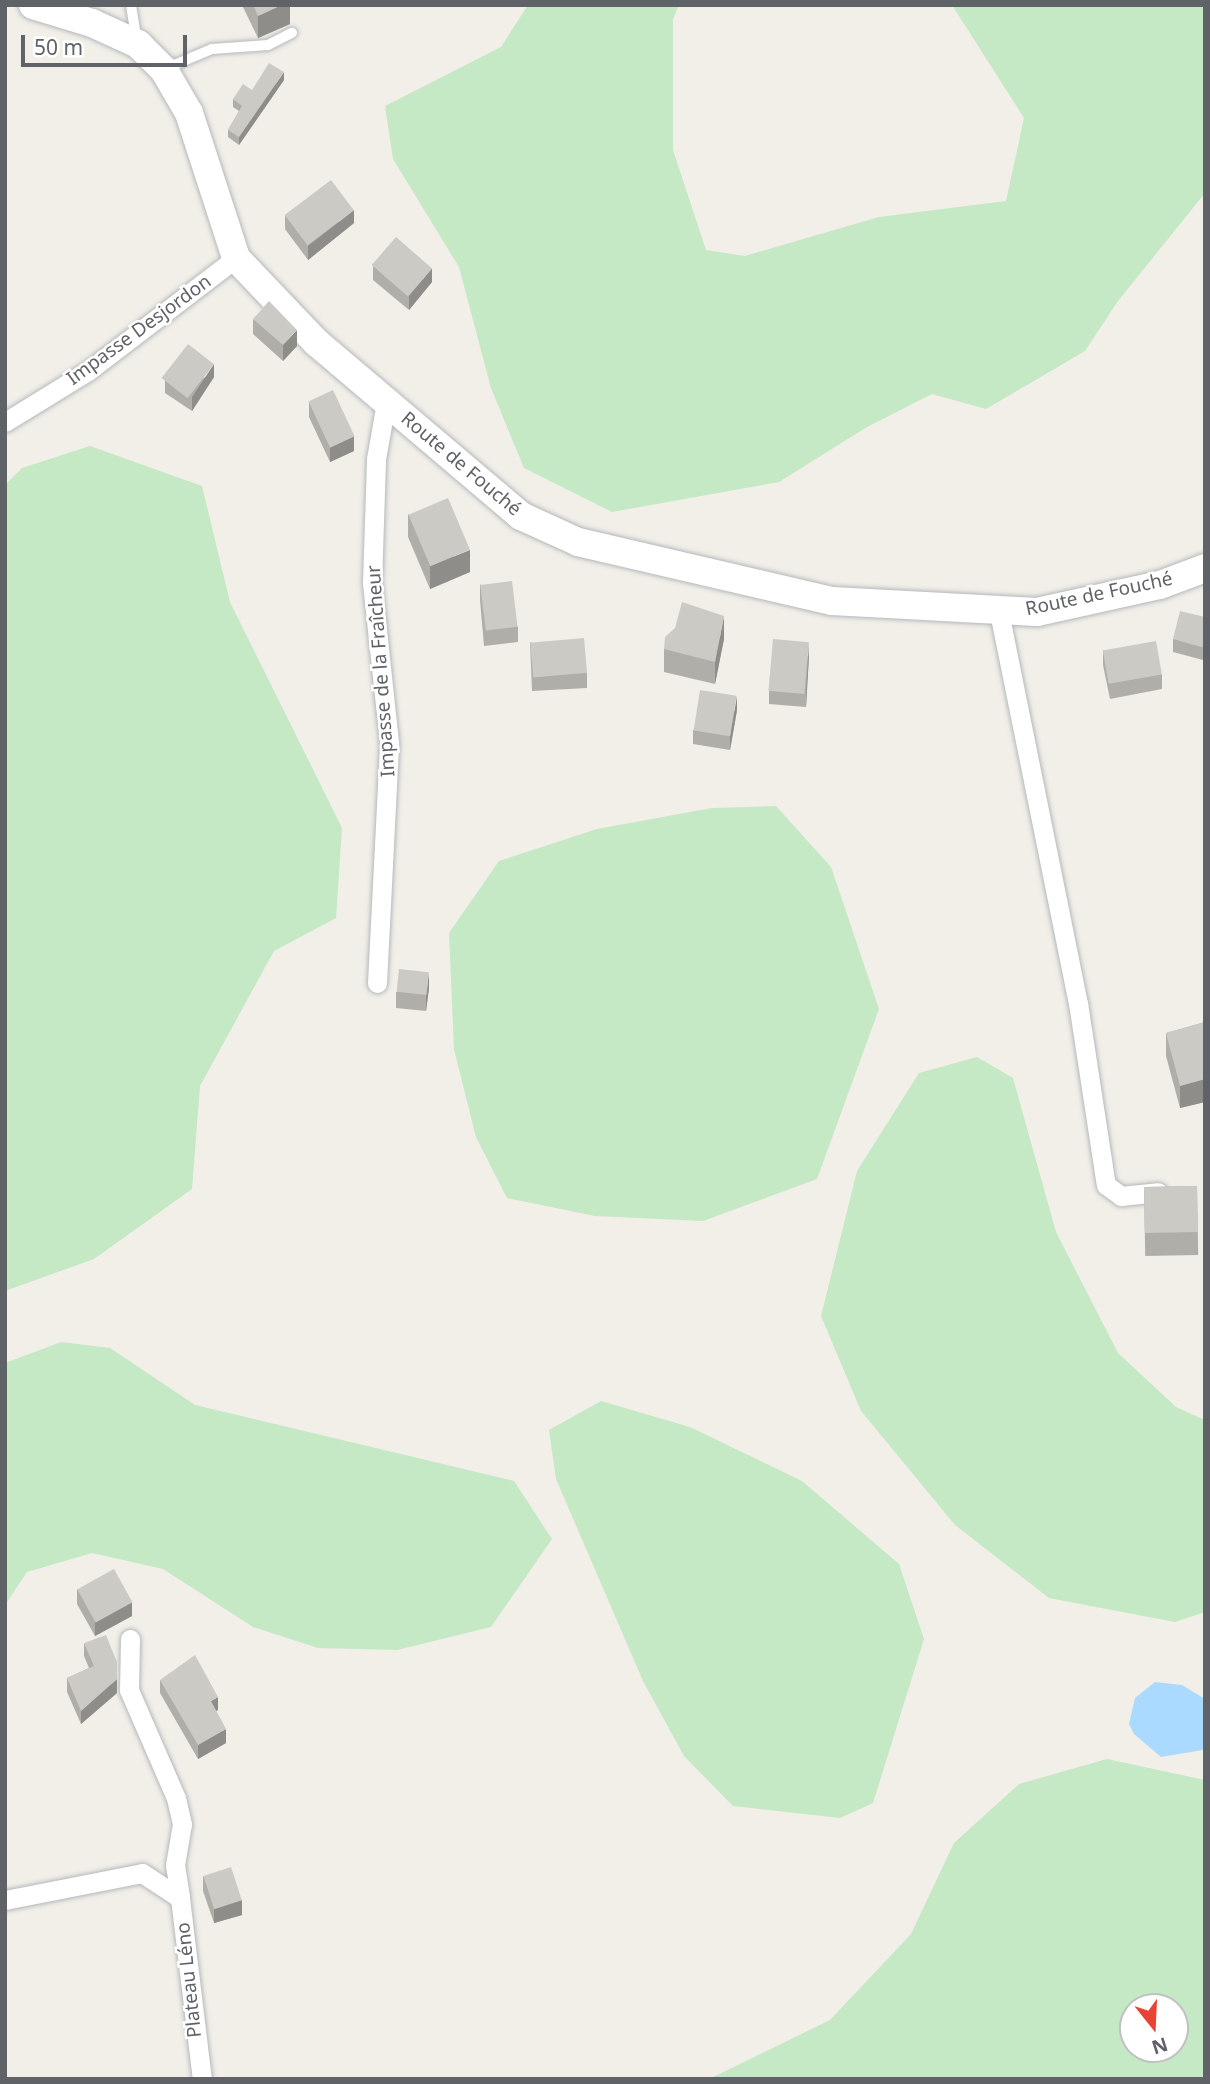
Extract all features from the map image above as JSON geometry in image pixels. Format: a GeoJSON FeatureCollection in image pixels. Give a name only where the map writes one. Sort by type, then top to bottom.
{"type":"FeatureCollection","features":[{"type":"Feature","properties":{"kind":"main road","name":"Route de Fouché"},"geometry":{"type":"LineString","coordinates":[[33,5],[93,23],[138,44],[164,70],[190,113],[236,258],[317,343],[521,516],[578,542],[832,601],[1037,612],[1160,585],[1205,568]]}},
{"type":"Feature","properties":{"kind":"street","name":"Impasse Desjordon"},"geometry":{"type":"LineString","coordinates":[[5,422],[88,371],[236,258]]}},
{"type":"Feature","properties":{"kind":"street","name":"Impasse de la Fraîcheur"},"geometry":{"type":"LineString","coordinates":[[377,983],[389,742],[372,582],[376,459],[386,402]]}},
{"type":"Feature","properties":{"kind":"street"},"geometry":{"type":"LineString","coordinates":[[999,612],[1078,1003],[1105,1185],[1121,1196],[1158,1192]]}},
{"type":"Feature","properties":{"kind":"street"},"geometry":{"type":"LineString","coordinates":[[130,1639],[129,1690],[176,1798],[182,1824],[175,1866],[180,1898]]}},
{"type":"Feature","properties":{"kind":"street","name":"Plateau Léno"},"geometry":{"type":"LineString","coordinates":[[5,1900],[142,1873],[180,1898],[202,2079]]}},
{"type":"Feature","properties":{"kind":"lane"},"geometry":{"type":"LineString","coordinates":[[131,5],[138,44]]}},
{"type":"Feature","properties":{"kind":"lane"},"geometry":{"type":"LineString","coordinates":[[164,70],[212,49],[268,45],[292,33]]}},
{"type":"Feature","properties":{"kind":"green space"},"geometry":{"type":"Polygon","coordinates":[[[528,5],[679,5],[673,19],[673,150],[706,250],[745,256],[879,217],[1006,201],[1024,118],[952,5],[1205,5],[1205,193],[1118,301],[1085,351],[986,409],[932,394],[867,427],[779,482],[612,512],[524,468],[491,388],[459,267],[393,159],[385,106],[501,47],[528,5]]]}},
{"type":"Feature","properties":{"kind":"green space"},"geometry":{"type":"Polygon","coordinates":[[[90,446],[202,486],[230,602],[342,828],[336,918],[274,951],[200,1086],[192,1189],[94,1259],[5,1291],[5,485],[22,468],[90,446]]]}},
{"type":"Feature","properties":{"kind":"green space"},"geometry":{"type":"Polygon","coordinates":[[[776,806],[831,867],[879,1009],[817,1179],[703,1221],[595,1216],[507,1198],[476,1137],[454,1049],[449,933],[499,861],[597,829],[712,808],[776,806]]]}},
{"type":"Feature","properties":{"kind":"green space"},"geometry":{"type":"Polygon","coordinates":[[[977,1057],[1013,1078],[1056,1232],[1118,1353],[1176,1407],[1205,1420],[1205,1612],[1175,1622],[1049,1598],[955,1525],[861,1411],[821,1316],[857,1171],[919,1073],[977,1057]]]}},
{"type":"Feature","properties":{"kind":"green space"},"geometry":{"type":"Polygon","coordinates":[[[61,1342],[110,1348],[195,1405],[514,1481],[552,1539],[491,1627],[397,1650],[318,1648],[253,1627],[163,1569],[92,1553],[27,1572],[5,1605],[5,1363],[61,1342]]]}},
{"type":"Feature","properties":{"kind":"green space"},"geometry":{"type":"Polygon","coordinates":[[[601,1401],[690,1427],[802,1481],[899,1564],[924,1639],[873,1803],[840,1818],[733,1806],[684,1756],[643,1681],[556,1479],[549,1430],[601,1401]]]}},
{"type":"Feature","properties":{"kind":"green space"},"geometry":{"type":"Polygon","coordinates":[[[1107,1759],[1205,1780],[1205,2079],[709,2079],[830,2020],[911,1934],[954,1843],[1019,1784],[1107,1759]]]}},
{"type":"Feature","properties":{"kind":"water"},"geometry":{"type":"Polygon","coordinates":[[[1155,1682],[1182,1685],[1205,1699],[1203,1750],[1161,1757],[1134,1734],[1129,1724],[1135,1698],[1155,1682]]]}},
{"type":"Feature","properties":{"kind":"building"},"geometry":{"type":"Polygon","coordinates":[[[253,5],[282,5],[258,16],[253,5]]]}},
{"type":"Feature","properties":{"kind":"building"},"geometry":{"type":"Polygon","coordinates":[[[269,63],[284,72],[239,137],[228,130],[242,106],[233,99],[243,84],[252,90],[269,63]]]}},
{"type":"Feature","properties":{"kind":"building"},"geometry":{"type":"Polygon","coordinates":[[[331,180],[354,210],[308,245],[285,215],[331,180]]]}},
{"type":"Feature","properties":{"kind":"building"},"geometry":{"type":"Polygon","coordinates":[[[396,237],[432,268],[408,296],[372,265],[396,237]]]}},
{"type":"Feature","properties":{"kind":"building"},"geometry":{"type":"Polygon","coordinates":[[[269,301],[297,330],[283,345],[253,319],[269,301]]]}},
{"type":"Feature","properties":{"kind":"building"},"geometry":{"type":"Polygon","coordinates":[[[188,344],[214,364],[188,398],[162,378],[188,344]]]}},
{"type":"Feature","properties":{"kind":"building"},"geometry":{"type":"Polygon","coordinates":[[[333,390],[355,436],[330,448],[309,401],[333,390]]]}},
{"type":"Feature","properties":{"kind":"building"},"geometry":{"type":"Polygon","coordinates":[[[448,498],[470,550],[430,566],[408,515],[448,498]]]}},
{"type":"Feature","properties":{"kind":"building"},"geometry":{"type":"Polygon","coordinates":[[[512,581],[518,627],[486,631],[480,585],[512,581]]]}},
{"type":"Feature","properties":{"kind":"building"},"geometry":{"type":"Polygon","coordinates":[[[682,602],[724,616],[715,662],[664,649],[665,637],[675,628],[682,602]]]}},
{"type":"Feature","properties":{"kind":"building"},"geometry":{"type":"Polygon","coordinates":[[[1180,611],[1205,617],[1205,648],[1173,639],[1180,611]]]}},
{"type":"Feature","properties":{"kind":"building"},"geometry":{"type":"Polygon","coordinates":[[[584,638],[587,673],[533,678],[530,643],[584,638]]]}},
{"type":"Feature","properties":{"kind":"building"},"geometry":{"type":"Polygon","coordinates":[[[773,639],[809,642],[804,694],[768,691],[773,639]]]}},
{"type":"Feature","properties":{"kind":"building"},"geometry":{"type":"Polygon","coordinates":[[[1156,641],[1162,674],[1109,684],[1103,650],[1156,641]]]}},
{"type":"Feature","properties":{"kind":"building"},"geometry":{"type":"Polygon","coordinates":[[[700,690],[737,696],[730,736],[694,730],[700,690]]]}},
{"type":"Feature","properties":{"kind":"building"},"geometry":{"type":"Polygon","coordinates":[[[399,969],[429,972],[426,995],[397,992],[399,969]]]}},
{"type":"Feature","properties":{"kind":"building"},"geometry":{"type":"Polygon","coordinates":[[[1205,1022],[1205,1079],[1180,1086],[1166,1033],[1205,1022]]]}},
{"type":"Feature","properties":{"kind":"building"},"geometry":{"type":"Polygon","coordinates":[[[1197,1186],[1198,1232],[1145,1233],[1144,1187],[1197,1186]]]}},
{"type":"Feature","properties":{"kind":"building"},"geometry":{"type":"Polygon","coordinates":[[[114,1569],[132,1602],[96,1623],[77,1589],[114,1569]]]}},
{"type":"Feature","properties":{"kind":"building"},"geometry":{"type":"Polygon","coordinates":[[[106,1635],[117,1662],[117,1679],[81,1711],[67,1678],[94,1666],[84,1643],[106,1635]]]}},
{"type":"Feature","properties":{"kind":"building"},"geometry":{"type":"Polygon","coordinates":[[[195,1655],[218,1697],[211,1701],[226,1729],[198,1745],[160,1680],[195,1655]]]}},
{"type":"Feature","properties":{"kind":"building"},"geometry":{"type":"Polygon","coordinates":[[[231,1867],[242,1900],[214,1909],[203,1876],[231,1867]]]}}]}
